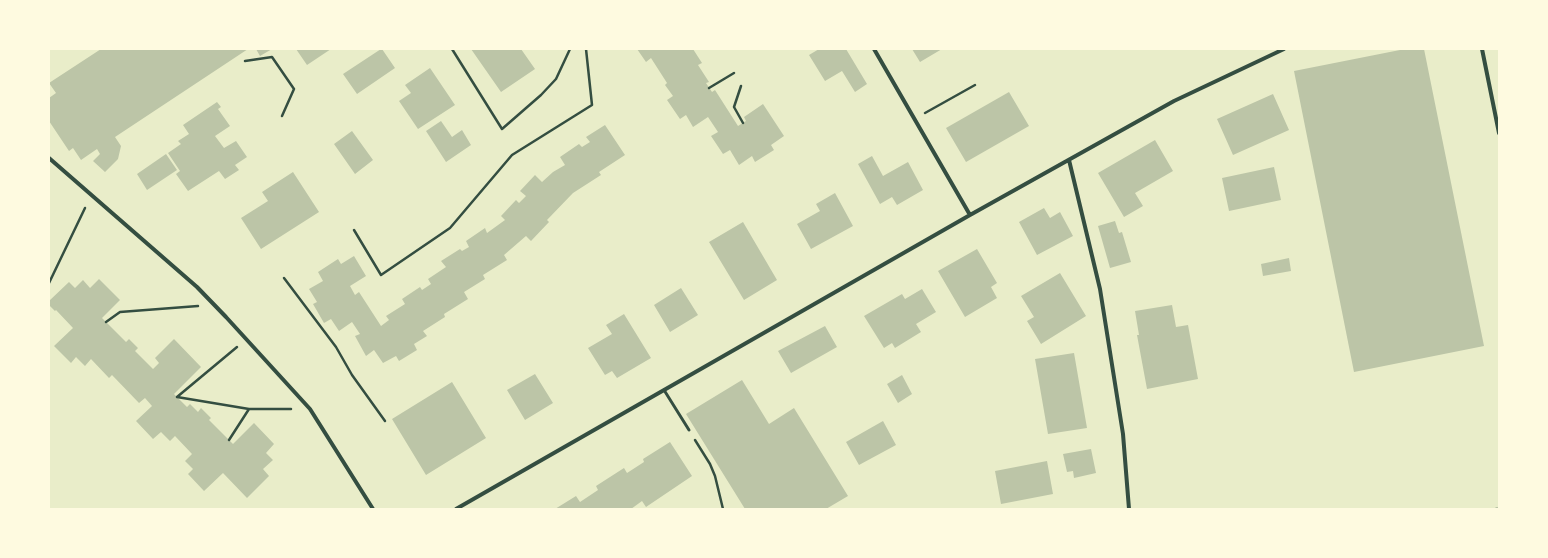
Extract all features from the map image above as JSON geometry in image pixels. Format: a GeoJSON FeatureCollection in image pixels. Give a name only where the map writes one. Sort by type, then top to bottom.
{"type":"FeatureCollection","features":[{"type":"Feature","properties":{"kind":"street"},"geometry":{"type":"LineString","coordinates":[[874,49],[970,215]]}},
{"type":"Feature","properties":{"kind":"street"},"geometry":{"type":"LineString","coordinates":[[456,509],[970,215],[1174,101],[1284,49]]}},
{"type":"Feature","properties":{"kind":"street"},"geometry":{"type":"LineString","coordinates":[[1482,49],[1499,133]]}},
{"type":"Feature","properties":{"kind":"street"},"geometry":{"type":"LineString","coordinates":[[49,158],[197,287],[214,305],[310,409],[373,509]]}},
{"type":"Feature","properties":{"kind":"street"},"geometry":{"type":"LineString","coordinates":[[1069,160],[1100,289],[1123,434],[1129,509]]}},
{"type":"Feature","properties":{"kind":"lane"},"geometry":{"type":"LineString","coordinates":[[664,390],[689,430]]}},
{"type":"Feature","properties":{"kind":"path"},"geometry":{"type":"LineString","coordinates":[[452,49],[502,129],[541,95],[556,79],[570,49]]}},
{"type":"Feature","properties":{"kind":"path"},"geometry":{"type":"LineString","coordinates":[[354,230],[382,275],[450,228],[512,155],[592,105],[586,49]]}},
{"type":"Feature","properties":{"kind":"path"},"geometry":{"type":"LineString","coordinates":[[244,61],[272,57],[294,89],[282,116]]}},
{"type":"Feature","properties":{"kind":"path"},"geometry":{"type":"LineString","coordinates":[[709,88],[734,73]]}},
{"type":"Feature","properties":{"kind":"path"},"geometry":{"type":"LineString","coordinates":[[915,119],[975,85]]}},
{"type":"Feature","properties":{"kind":"path"},"geometry":{"type":"LineString","coordinates":[[741,86],[734,107],[742,123]]}},
{"type":"Feature","properties":{"kind":"path"},"geometry":{"type":"LineString","coordinates":[[49,283],[91,195]]}},
{"type":"Feature","properties":{"kind":"path"},"geometry":{"type":"LineString","coordinates":[[284,278],[336,347],[352,375],[384,421]]}},
{"type":"Feature","properties":{"kind":"path"},"geometry":{"type":"LineString","coordinates":[[106,322],[120,312],[214,305]]}},
{"type":"Feature","properties":{"kind":"path"},"geometry":{"type":"LineString","coordinates":[[246,340],[177,397],[250,409],[310,409]]}},
{"type":"Feature","properties":{"kind":"path"},"geometry":{"type":"LineString","coordinates":[[229,440],[250,409]]}},
{"type":"Feature","properties":{"kind":"path"},"geometry":{"type":"LineString","coordinates":[[689,430],[710,464],[715,476],[723,509]]}},
{"type":"Feature","properties":{"kind":"building"},"geometry":{"type":"Polygon","coordinates":[[[101,49],[248,49],[115,137],[121,146],[118,159],[105,172],[93,161],[100,154],[97,149],[81,160],[73,148],[69,151],[49,121],[49,98],[56,93],[49,83],[101,49]]]}},
{"type":"Feature","properties":{"kind":"building"},"geometry":{"type":"Polygon","coordinates":[[[256,49],[272,49],[260,56],[256,49]]]}},
{"type":"Feature","properties":{"kind":"building"},"geometry":{"type":"Polygon","coordinates":[[[296,49],[331,49],[307,65],[296,49]]]}},
{"type":"Feature","properties":{"kind":"building"},"geometry":{"type":"Polygon","coordinates":[[[381,49],[395,68],[357,94],[343,74],[381,49]]]}},
{"type":"Feature","properties":{"kind":"building"},"geometry":{"type":"Polygon","coordinates":[[[471,49],[521,49],[535,69],[501,92],[471,49]]]}},
{"type":"Feature","properties":{"kind":"building"},"geometry":{"type":"Polygon","coordinates":[[[637,49],[693,49],[702,63],[698,65],[709,82],[706,83],[712,92],[715,90],[738,126],[746,121],[744,117],[763,104],[784,136],[771,145],[774,150],[755,162],[752,156],[739,165],[730,150],[723,154],[711,136],[718,132],[708,117],[693,127],[686,115],[680,119],[667,100],[673,96],[665,85],[667,83],[651,58],[646,62],[637,49]]]}},
{"type":"Feature","properties":{"kind":"building"},"geometry":{"type":"Polygon","coordinates":[[[819,49],[846,49],[867,84],[855,92],[842,71],[825,81],[809,55],[819,49]]]}},
{"type":"Feature","properties":{"kind":"building"},"geometry":{"type":"Polygon","coordinates":[[[912,49],[942,49],[920,62],[912,49]]]}},
{"type":"Feature","properties":{"kind":"building"},"geometry":{"type":"Polygon","coordinates":[[[1405,49],[1424,49],[1484,346],[1354,372],[1294,71],[1405,49]]]}},
{"type":"Feature","properties":{"kind":"building"},"geometry":{"type":"Polygon","coordinates":[[[430,68],[455,105],[418,129],[399,101],[411,93],[405,85],[430,68]]]}},
{"type":"Feature","properties":{"kind":"building"},"geometry":{"type":"Polygon","coordinates":[[[1009,92],[1029,126],[966,162],[946,128],[1009,92]]]}},
{"type":"Feature","properties":{"kind":"building"},"geometry":{"type":"Polygon","coordinates":[[[1273,94],[1289,130],[1233,155],[1217,119],[1273,94]]]}},
{"type":"Feature","properties":{"kind":"building"},"geometry":{"type":"Polygon","coordinates":[[[217,102],[221,107],[218,109],[230,126],[215,136],[224,148],[236,141],[247,157],[235,165],[239,170],[225,179],[219,171],[188,191],[176,174],[180,171],[168,153],[181,144],[178,141],[189,134],[183,125],[217,102]]]}},
{"type":"Feature","properties":{"kind":"building"},"geometry":{"type":"Polygon","coordinates":[[[441,121],[452,137],[462,130],[471,145],[446,162],[426,131],[441,121]]]}},
{"type":"Feature","properties":{"kind":"building"},"geometry":{"type":"Polygon","coordinates":[[[605,125],[625,155],[599,172],[601,175],[573,193],[547,220],[549,222],[531,241],[526,236],[504,255],[507,260],[483,275],[485,279],[464,292],[468,299],[444,314],[445,317],[423,331],[427,336],[414,344],[417,350],[399,361],[396,356],[383,363],[374,350],[366,356],[355,336],[360,334],[352,322],[339,331],[331,319],[324,323],[313,304],[317,302],[309,289],[323,281],[318,272],[338,259],[341,264],[354,256],[366,276],[350,286],[355,295],[359,292],[381,326],[389,320],[386,316],[405,304],[402,299],[420,287],[422,290],[431,284],[428,279],[446,267],[441,261],[460,249],[462,251],[469,247],[466,241],[485,228],[487,233],[505,220],[501,216],[516,200],[519,203],[526,196],[520,191],[535,175],[542,182],[553,172],[565,165],[560,157],[579,144],[582,147],[590,142],[586,137],[605,125]]]}},
{"type":"Feature","properties":{"kind":"building"},"geometry":{"type":"Polygon","coordinates":[[[352,131],[373,160],[355,174],[334,144],[352,131]]]}},
{"type":"Feature","properties":{"kind":"building"},"geometry":{"type":"Polygon","coordinates":[[[1155,140],[1173,171],[1135,193],[1143,206],[1124,217],[1098,173],[1155,140]]]}},
{"type":"Feature","properties":{"kind":"building"},"geometry":{"type":"Polygon","coordinates":[[[166,154],[177,170],[147,190],[137,174],[166,154]]]}},
{"type":"Feature","properties":{"kind":"building"},"geometry":{"type":"Polygon","coordinates":[[[872,156],[883,176],[908,162],[923,190],[897,205],[892,197],[880,204],[858,164],[872,156]]]}},
{"type":"Feature","properties":{"kind":"building"},"geometry":{"type":"Polygon","coordinates":[[[1274,167],[1281,200],[1229,211],[1222,178],[1274,167]]]}},
{"type":"Feature","properties":{"kind":"building"},"geometry":{"type":"Polygon","coordinates":[[[293,172],[319,212],[261,249],[241,218],[268,201],[262,192],[293,172]]]}},
{"type":"Feature","properties":{"kind":"building"},"geometry":{"type":"Polygon","coordinates":[[[835,193],[853,226],[811,249],[797,224],[820,211],[816,204],[835,193]]]}},
{"type":"Feature","properties":{"kind":"building"},"geometry":{"type":"Polygon","coordinates":[[[1044,208],[1050,218],[1060,212],[1073,236],[1037,255],[1019,222],[1044,208]]]}},
{"type":"Feature","properties":{"kind":"building"},"geometry":{"type":"Polygon","coordinates":[[[1115,221],[1119,233],[1122,232],[1131,262],[1110,268],[1098,226],[1115,221]]]}},
{"type":"Feature","properties":{"kind":"building"},"geometry":{"type":"Polygon","coordinates":[[[743,222],[777,280],[744,300],[709,242],[743,222]]]}},
{"type":"Feature","properties":{"kind":"building"},"geometry":{"type":"Polygon","coordinates":[[[977,249],[997,283],[991,287],[997,298],[965,317],[938,271],[977,249]]]}},
{"type":"Feature","properties":{"kind":"building"},"geometry":{"type":"Polygon","coordinates":[[[1289,258],[1291,271],[1263,276],[1261,264],[1289,258]]]}},
{"type":"Feature","properties":{"kind":"building"},"geometry":{"type":"Polygon","coordinates":[[[1060,273],[1086,316],[1041,344],[1027,321],[1034,317],[1021,296],[1060,273]]]}},
{"type":"Feature","properties":{"kind":"building"},"geometry":{"type":"Polygon","coordinates":[[[99,279],[120,300],[102,318],[126,342],[129,339],[138,348],[135,351],[153,369],[159,363],[155,358],[174,339],[201,367],[174,394],[187,407],[190,404],[198,412],[201,408],[211,418],[209,420],[233,444],[254,423],[274,444],[266,453],[273,460],[263,469],[269,476],[247,498],[223,473],[204,491],[188,474],[193,469],[185,461],[192,454],[175,436],[170,441],[161,432],[153,439],[136,421],[152,406],[145,398],[139,403],[112,375],[109,378],[91,359],[85,366],[76,357],[71,363],[54,346],[73,328],[56,310],[55,311],[49,305],[49,301],[69,282],[75,288],[83,280],[90,288],[99,279]]]}},
{"type":"Feature","properties":{"kind":"building"},"geometry":{"type":"Polygon","coordinates":[[[681,288],[698,315],[670,332],[654,305],[681,288]]]}},
{"type":"Feature","properties":{"kind":"building"},"geometry":{"type":"Polygon","coordinates":[[[922,289],[936,312],[916,324],[921,332],[895,348],[892,343],[884,348],[864,316],[902,294],[905,299],[922,289]]]}},
{"type":"Feature","properties":{"kind":"building"},"geometry":{"type":"Polygon","coordinates":[[[1172,305],[1176,327],[1188,325],[1198,379],[1147,389],[1137,335],[1139,335],[1135,311],[1172,305]]]}},
{"type":"Feature","properties":{"kind":"building"},"geometry":{"type":"Polygon","coordinates":[[[624,314],[651,358],[617,378],[612,371],[605,375],[588,348],[612,334],[606,325],[624,314]]]}},
{"type":"Feature","properties":{"kind":"building"},"geometry":{"type":"Polygon","coordinates":[[[825,326],[837,347],[791,373],[778,351],[825,326]]]}},
{"type":"Feature","properties":{"kind":"building"},"geometry":{"type":"Polygon","coordinates":[[[1074,353],[1087,428],[1048,434],[1035,359],[1074,353]]]}},
{"type":"Feature","properties":{"kind":"building"},"geometry":{"type":"Polygon","coordinates":[[[535,374],[553,403],[525,420],[507,390],[535,374]]]}},
{"type":"Feature","properties":{"kind":"building"},"geometry":{"type":"Polygon","coordinates":[[[902,375],[912,394],[898,403],[887,384],[902,375]]]}},
{"type":"Feature","properties":{"kind":"building"},"geometry":{"type":"Polygon","coordinates":[[[742,380],[769,424],[794,408],[848,496],[826,509],[745,509],[686,414],[742,380]]]}},
{"type":"Feature","properties":{"kind":"building"},"geometry":{"type":"Polygon","coordinates":[[[452,382],[486,438],[426,475],[392,419],[452,382]]]}},
{"type":"Feature","properties":{"kind":"building"},"geometry":{"type":"Polygon","coordinates":[[[883,421],[896,445],[859,465],[846,442],[883,421]]]}},
{"type":"Feature","properties":{"kind":"building"},"geometry":{"type":"Polygon","coordinates":[[[670,442],[692,476],[646,507],[642,501],[631,509],[555,509],[576,496],[580,502],[598,490],[596,486],[624,468],[627,473],[644,462],[643,459],[670,442]]]}},
{"type":"Feature","properties":{"kind":"building"},"geometry":{"type":"Polygon","coordinates":[[[1091,449],[1096,473],[1074,478],[1073,471],[1067,472],[1063,454],[1091,449]]]}},
{"type":"Feature","properties":{"kind":"building"},"geometry":{"type":"Polygon","coordinates":[[[1047,461],[1053,494],[1001,504],[995,471],[1047,461]]]}}]}
